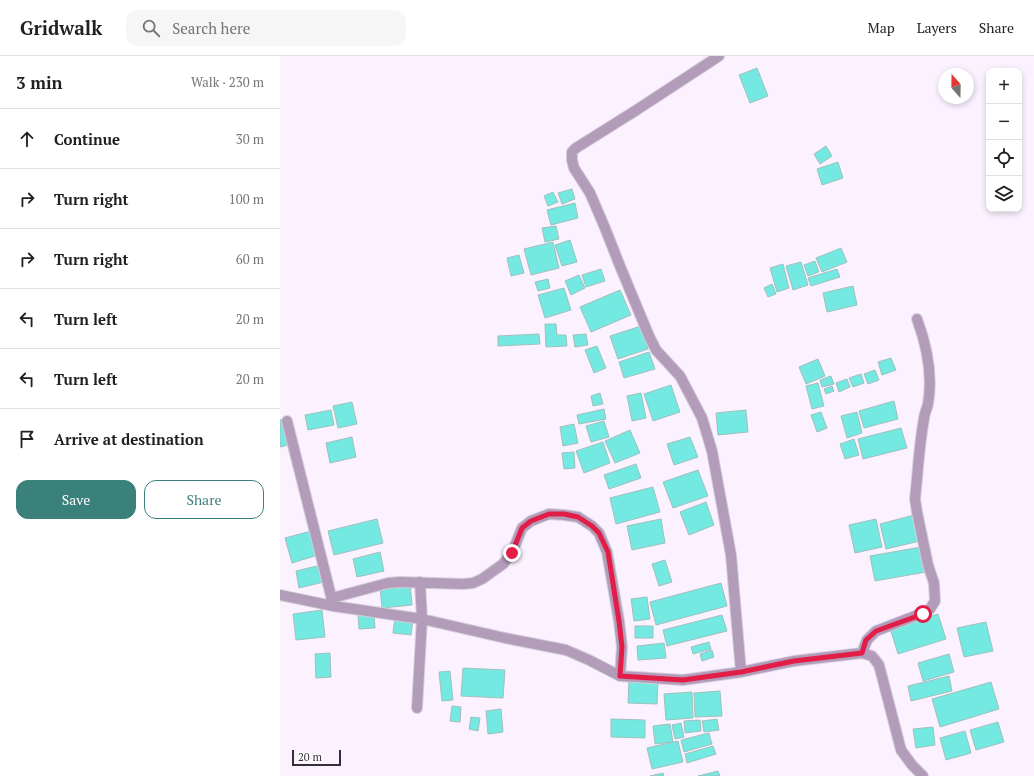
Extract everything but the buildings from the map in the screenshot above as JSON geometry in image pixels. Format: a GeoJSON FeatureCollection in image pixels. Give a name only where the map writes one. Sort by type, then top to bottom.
{"type":"FeatureCollection","features":[{"type":"Feature","properties":{"kind":"street"},"geometry":{"type":"LineString","coordinates":[[719,56],[576,148],[572,152],[572,160],[574,168],[590,193],[656,350],[680,376],[702,418],[712,451],[731,555],[741,672]]}},
{"type":"Feature","properties":{"kind":"street"},"geometry":{"type":"LineString","coordinates":[[862,653],[866,640],[876,631],[923,614],[930,609],[936,601],[934,583],[916,512],[915,499],[924,418],[928,403],[929,382],[928,355],[917,319]]}},
{"type":"Feature","properties":{"kind":"street"},"geometry":{"type":"LineString","coordinates":[[287,421],[332,602]]}},
{"type":"Feature","properties":{"kind":"street"},"geometry":{"type":"LineString","coordinates":[[332,602],[388,583],[420,582],[463,584],[482,580],[503,564],[512,553],[522,528],[531,521],[549,514],[564,514],[578,517],[592,526],[599,533],[608,552],[622,647],[620,676]]}},
{"type":"Feature","properties":{"kind":"street"},"geometry":{"type":"LineString","coordinates":[[417,708],[422,619],[420,582]]}},
{"type":"Feature","properties":{"kind":"street"},"geometry":{"type":"LineString","coordinates":[[280,595],[332,602],[422,619],[566,650],[620,676],[683,680],[741,672],[794,661],[862,653],[872,656],[878,665],[901,750],[912,765],[923,776]]}},
{"type":"Feature","properties":{"kind":"route"},"geometry":{"type":"LineString","coordinates":[[512,553],[522,528],[531,521],[549,514],[564,514],[578,517],[592,526],[599,533],[608,552],[619,621],[622,647],[620,676],[683,680],[741,672],[794,661],[862,653],[866,640],[876,631],[923,614]]}}]}
